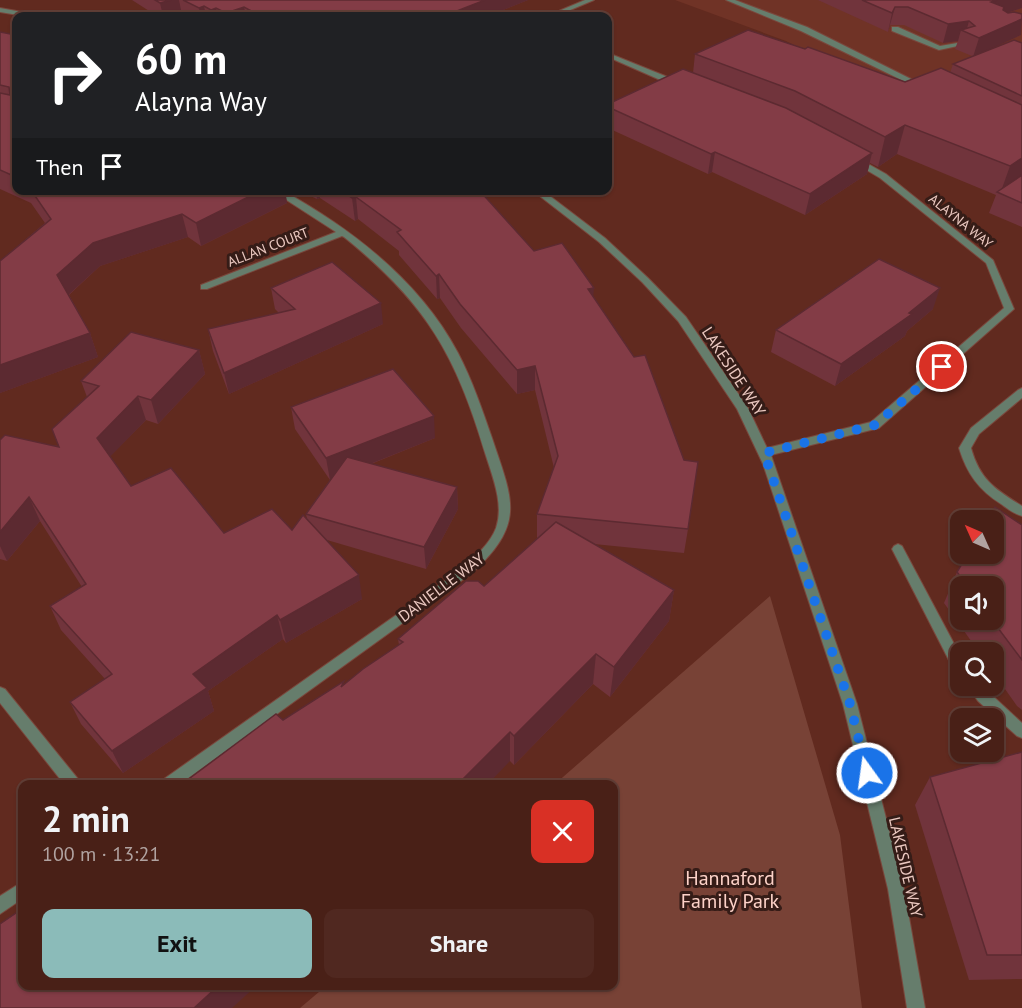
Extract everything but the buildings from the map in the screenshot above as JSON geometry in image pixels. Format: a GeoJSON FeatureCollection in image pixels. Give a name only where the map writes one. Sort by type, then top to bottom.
{"type":"FeatureCollection","features":[{"type":"Feature","properties":{"kind":"street"},"geometry":{"type":"LineString","coordinates":[[561,12],[591,0]]}},
{"type":"Feature","properties":{"kind":"street"},"geometry":{"type":"LineString","coordinates":[[729,0],[804,29],[929,90]]}},
{"type":"Feature","properties":{"kind":"street"},"geometry":{"type":"LineString","coordinates":[[895,29],[939,48],[963,44]]}},
{"type":"Feature","properties":{"kind":"street"},"geometry":{"type":"LineString","coordinates":[[612,57],[683,86]]}},
{"type":"Feature","properties":{"kind":"street","name":"ALAYNA WAY"},"geometry":{"type":"LineString","coordinates":[[764,453],[875,425],[1009,309],[990,262],[883,176],[850,157]]}},
{"type":"Feature","properties":{"kind":"street","name":"DANIELLE WAY"},"geometry":{"type":"LineString","coordinates":[[175,780],[468,570],[487,554],[500,536],[506,516],[505,497],[477,407],[446,339],[389,270],[341,233],[282,195]]}},
{"type":"Feature","properties":{"kind":"street","name":"LAKESIDE WAY"},"geometry":{"type":"LineString","coordinates":[[543,195],[602,240],[682,319],[742,408],[764,453],[850,704],[896,889],[916,1008]]}},
{"type":"Feature","properties":{"kind":"street","name":"ALLAN COURT"},"geometry":{"type":"LineString","coordinates":[[204,287],[341,233]]}},
{"type":"Feature","properties":{"kind":"street"},"geometry":{"type":"LineString","coordinates":[[1022,392],[975,430],[965,448],[970,469],[985,488],[1022,512]]}},
{"type":"Feature","properties":{"kind":"street"},"geometry":{"type":"LineString","coordinates":[[898,549],[950,649]]}},
{"type":"Feature","properties":{"kind":"street"},"geometry":{"type":"LineString","coordinates":[[0,693],[70,780]]}},
{"type":"Feature","properties":{"kind":"street"},"geometry":{"type":"LineString","coordinates":[[982,696],[1022,732]]}},
{"type":"Feature","properties":{"kind":"street"},"geometry":{"type":"LineString","coordinates":[[0,906],[18,893]]}},
{"type":"Feature","properties":{"kind":"shaded area"},"geometry":{"type":"Polygon","coordinates":[[[675,0],[1022,0],[1022,160],[786,41],[675,0]]]}},
{"type":"Feature","properties":{"kind":"green space","name":"Hannaford Family Park"},"geometry":{"type":"Polygon","coordinates":[[[770,596],[840,835],[862,1008],[300,1008],[321,990],[618,990],[618,780],[560,780],[770,596]]]}},
{"type":"Feature","properties":{"kind":"route"},"geometry":{"type":"LineString","coordinates":[[867,773],[850,704],[764,453],[875,425],[942,367]]}}]}
